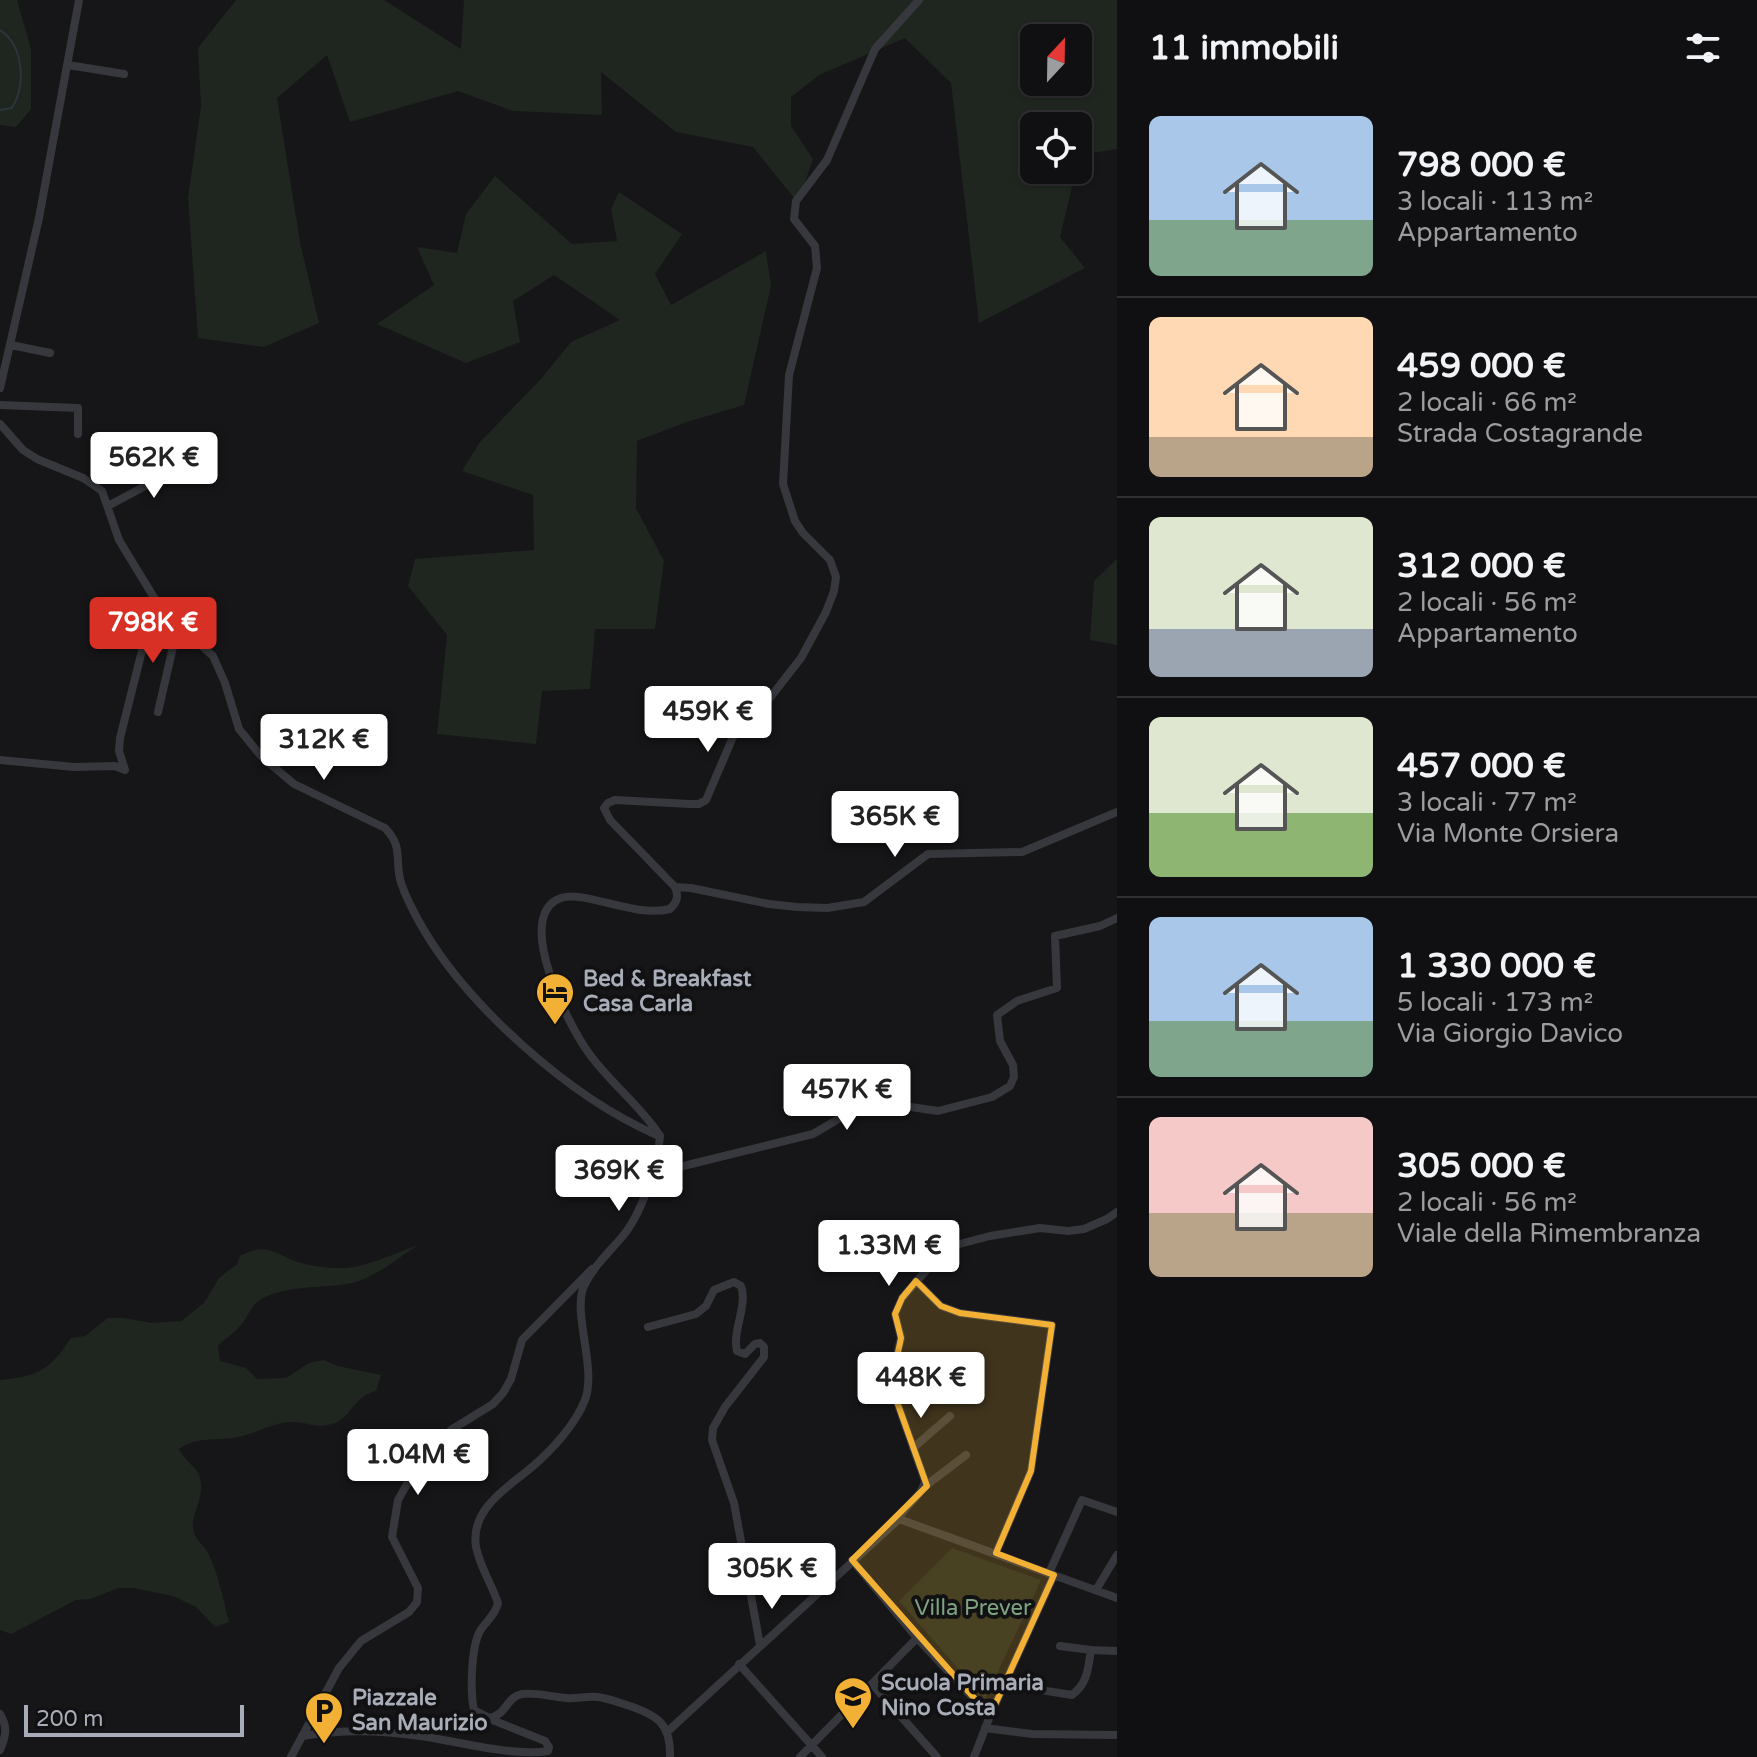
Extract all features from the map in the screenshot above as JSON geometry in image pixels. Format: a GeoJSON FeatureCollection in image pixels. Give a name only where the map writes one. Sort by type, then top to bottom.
{"type":"FeatureCollection","features":[{"type":"Feature","properties":{"kind":"street"},"geometry":{"type":"LineString","coordinates":[[0,388],[79,0]]}},
{"type":"Feature","properties":{"kind":"street"},"geometry":{"type":"LineString","coordinates":[[919,0],[875,49],[827,160],[796,201],[794,209],[794,219],[815,246],[817,268],[789,375],[783,484],[803,533],[835,568],[834,591],[814,636],[793,671],[733,737],[706,800],[699,804],[615,800],[604,808],[610,820],[675,887],[783,906],[827,908],[864,902],[928,854],[1022,852],[1117,812]]}},
{"type":"Feature","properties":{"kind":"street"},"geometry":{"type":"LineString","coordinates":[[68,65],[124,74]]}},
{"type":"Feature","properties":{"kind":"street"},"geometry":{"type":"LineString","coordinates":[[11,345],[50,353]]}},
{"type":"Feature","properties":{"kind":"street"},"geometry":{"type":"LineString","coordinates":[[0,405],[78,408],[78,434]]}},
{"type":"Feature","properties":{"kind":"street"},"geometry":{"type":"LineString","coordinates":[[0,424],[23,450],[97,486],[105,494],[119,540],[155,599],[178,625],[213,656],[239,729],[261,756],[294,784],[385,828],[391,834],[399,855],[400,878],[421,925],[488,1012],[575,1086],[632,1124],[660,1136]]}},
{"type":"Feature","properties":{"kind":"street"},"geometry":{"type":"LineString","coordinates":[[108,506],[160,478],[191,468]]}},
{"type":"Feature","properties":{"kind":"street"},"geometry":{"type":"LineString","coordinates":[[0,760],[74,767],[115,766],[125,770],[119,751],[120,738],[155,599]]}},
{"type":"Feature","properties":{"kind":"street"},"geometry":{"type":"LineString","coordinates":[[158,712],[178,625]]}},
{"type":"Feature","properties":{"kind":"street"},"geometry":{"type":"LineString","coordinates":[[302,1736],[334,1731],[381,1731],[483,1749],[537,1754],[548,1751],[545,1741],[474,1710],[475,1644],[482,1628],[496,1612],[498,1603],[477,1549],[477,1525],[495,1498],[533,1467],[559,1439],[585,1398],[588,1371],[583,1288],[631,1224],[651,1174],[660,1136],[648,1119],[608,1079],[572,1027],[547,963],[542,925],[547,908],[561,898],[658,912],[670,909],[677,902],[675,887]]}},
{"type":"Feature","properties":{"kind":"street"},"geometry":{"type":"LineString","coordinates":[[651,1174],[813,1134],[862,1105],[902,1105],[928,1111],[959,1106],[1003,1091],[1010,1086],[1014,1077],[1013,1065],[1000,1041],[997,1015],[1017,1001],[1057,988],[1055,936],[1100,926],[1117,918]]}},
{"type":"Feature","properties":{"kind":"street"},"geometry":{"type":"LineString","coordinates":[[924,1487],[925,1481],[891,1378],[901,1338],[895,1314],[897,1305],[939,1256],[952,1246],[1040,1228],[1084,1229],[1117,1212]]}},
{"type":"Feature","properties":{"kind":"street"},"geometry":{"type":"LineString","coordinates":[[291,1757],[339,1668],[361,1641],[409,1612],[417,1602],[418,1588],[392,1537],[398,1500],[414,1472],[430,1458],[451,1430],[493,1404],[503,1393],[511,1379],[522,1340],[600,1262]]}},
{"type":"Feature","properties":{"kind":"street"},"geometry":{"type":"LineString","coordinates":[[916,1281],[941,1306],[960,1313],[1052,1325],[1031,1471],[996,1553]]}},
{"type":"Feature","properties":{"kind":"street"},"geometry":{"type":"LineString","coordinates":[[648,1327],[696,1314],[706,1306],[714,1290],[734,1282],[741,1286],[744,1293],[738,1322],[737,1351],[745,1354],[760,1343],[764,1347],[764,1357],[713,1428],[712,1440],[734,1503],[760,1645]]}},
{"type":"Feature","properties":{"kind":"street"},"geometry":{"type":"LineString","coordinates":[[913,1448],[950,1416]]}},
{"type":"Feature","properties":{"kind":"street"},"geometry":{"type":"LineString","coordinates":[[667,1732],[899,1519],[924,1487],[966,1455]]}},
{"type":"Feature","properties":{"kind":"street"},"geometry":{"type":"LineString","coordinates":[[974,1757],[1082,1500],[1117,1512]]}},
{"type":"Feature","properties":{"kind":"street"},"geometry":{"type":"LineString","coordinates":[[899,1519],[1117,1598]]}},
{"type":"Feature","properties":{"kind":"street"},"geometry":{"type":"LineString","coordinates":[[1096,1590],[1117,1555]]}},
{"type":"Feature","properties":{"kind":"street"},"geometry":{"type":"LineString","coordinates":[[852,1560],[917,1638],[990,1716]]}},
{"type":"Feature","properties":{"kind":"street"},"geometry":{"type":"LineString","coordinates":[[800,1757],[917,1638]]}},
{"type":"Feature","properties":{"kind":"street"},"geometry":{"type":"LineString","coordinates":[[1060,1646],[1117,1651]]}},
{"type":"Feature","properties":{"kind":"street"},"geometry":{"type":"LineString","coordinates":[[1004,1684],[1072,1695],[1086,1680],[1091,1650]]}},
{"type":"Feature","properties":{"kind":"street"},"geometry":{"type":"LineString","coordinates":[[739,1664],[822,1757]]}},
{"type":"Feature","properties":{"kind":"street"},"geometry":{"type":"LineString","coordinates":[[872,1684],[937,1757]]}},
{"type":"Feature","properties":{"kind":"street"},"geometry":{"type":"LineString","coordinates":[[489,1718],[504,1712],[511,1699],[519,1694],[579,1699],[594,1697],[644,1710],[662,1723],[670,1742],[670,1757]]}},
{"type":"Feature","properties":{"kind":"street"},"geometry":{"type":"LineString","coordinates":[[0,1714],[6,1725],[0,1750]]}},
{"type":"Feature","properties":{"kind":"street"},"geometry":{"type":"LineString","coordinates":[[985,1728],[1032,1734],[1117,1735]]}},
{"type":"Feature","properties":{"kind":"highlighted area"},"geometry":{"type":"Polygon","coordinates":[[[916,1281],[941,1306],[960,1313],[1052,1325],[1031,1471],[996,1553],[1054,1575],[990,1716],[852,1560],[927,1486],[891,1385],[901,1338],[895,1314],[902,1298],[916,1281]]]}},
{"type":"Feature","properties":{"kind":"green space"},"geometry":{"type":"Polygon","coordinates":[[[0,0],[17,0],[31,49],[31,109],[16,127],[0,125],[0,0]]]}},
{"type":"Feature","properties":{"kind":"green space"},"geometry":{"type":"Polygon","coordinates":[[[236,0],[384,0],[461,49],[464,0],[1117,0],[1117,149],[1092,153],[1092,112],[1020,112],[1020,184],[1073,184],[1060,237],[1085,268],[979,323],[951,83],[905,38],[819,75],[791,97],[791,126],[813,159],[798,203],[753,147],[676,132],[601,72],[602,115],[513,111],[458,91],[350,122],[327,55],[277,98],[300,242],[319,323],[264,347],[198,338],[188,198],[201,106],[198,48],[236,0]]]}},
{"type":"Feature","properties":{"kind":"green space"},"geometry":{"type":"Polygon","coordinates":[[[495,176],[572,244],[617,241],[611,209],[619,192],[682,234],[655,274],[671,305],[766,251],[771,286],[744,405],[637,441],[636,508],[664,561],[655,629],[595,629],[590,689],[542,691],[536,744],[437,734],[447,635],[408,586],[415,559],[534,550],[533,495],[462,471],[480,442],[540,380],[571,342],[620,320],[554,275],[513,301],[520,342],[466,363],[377,324],[434,285],[417,247],[457,253],[466,214],[495,176]]]}},
{"type":"Feature","properties":{"kind":"green space"},"geometry":{"type":"Polygon","coordinates":[[[1117,559],[1117,645],[1090,640],[1094,581],[1117,559]]]}},
{"type":"Feature","properties":{"kind":"green space"},"geometry":{"type":"Polygon","coordinates":[[[418,1245],[361,1280],[288,1290],[264,1298],[253,1306],[239,1328],[218,1346],[220,1361],[246,1368],[257,1379],[286,1378],[309,1363],[323,1360],[381,1375],[376,1391],[367,1394],[336,1422],[323,1426],[285,1423],[238,1437],[193,1442],[179,1449],[201,1481],[194,1532],[212,1563],[229,1622],[215,1627],[196,1607],[173,1596],[118,1588],[91,1599],[76,1600],[11,1634],[0,1630],[0,1380],[42,1370],[71,1338],[85,1336],[108,1318],[152,1323],[181,1321],[204,1303],[219,1278],[237,1264],[240,1256],[249,1252],[264,1249],[303,1263],[350,1268],[418,1245]]]}},
{"type":"Feature","properties":{"kind":"green space","name":"Villa Prever"},"geometry":{"type":"Polygon","coordinates":[[[952,1548],[1041,1580],[985,1699],[899,1601],[952,1548]]]}},
{"type":"Feature","properties":{"kind":"waterway"},"geometry":{"type":"LineString","coordinates":[[0,30],[14,46],[21,77],[12,108],[0,110]]}},
{"type":"Feature","properties":{"kind":"place","name":"Bed & Breakfast Casa Carla"},"geometry":{"type":"Point","coordinates":[555,1026]}},
{"type":"Feature","properties":{"kind":"place","name":"Scuola Primaria Nino Costa"},"geometry":{"type":"Point","coordinates":[853,1730]}},
{"type":"Feature","properties":{"kind":"place","name":"Piazzale San Maurizio"},"geometry":{"type":"Point","coordinates":[324,1745]}}]}
